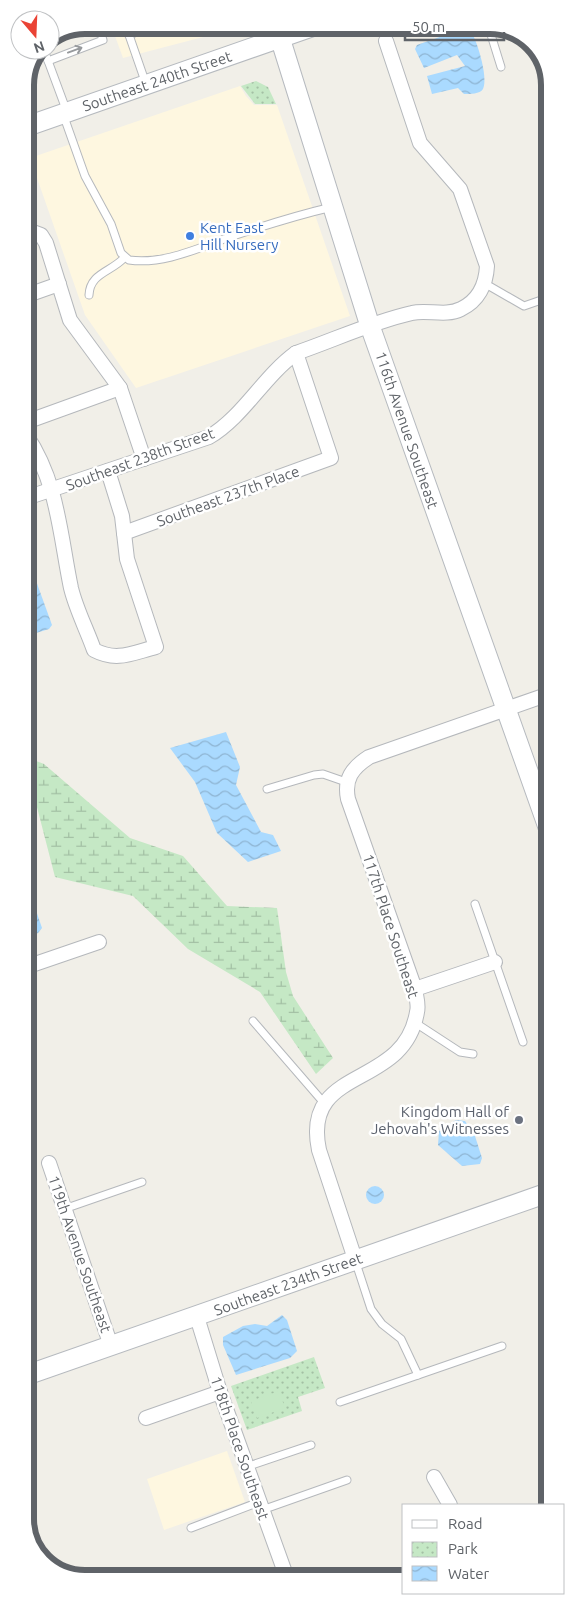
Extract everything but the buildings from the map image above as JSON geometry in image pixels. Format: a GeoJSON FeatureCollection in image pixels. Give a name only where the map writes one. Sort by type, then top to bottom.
{"type":"FeatureCollection","features":[{"type":"Feature","properties":{"kind":"main road","name":"Southeast 240th Street"},"geometry":{"type":"LineString","coordinates":[[34,124],[146,85],[271,34]]}},
{"type":"Feature","properties":{"kind":"main road","name":"116th Avenue Southeast"},"geometry":{"type":"LineString","coordinates":[[279,34],[370,326],[541,807]]}},
{"type":"Feature","properties":{"kind":"main road","name":"Southeast 234th Street"},"geometry":{"type":"LineString","coordinates":[[34,1373],[541,1195]]}},
{"type":"Feature","properties":{"kind":"street"},"geometry":{"type":"LineString","coordinates":[[386,41],[420,143],[460,189],[485,258],[487,266],[484,283]]}},
{"type":"Feature","properties":{"kind":"street"},"geometry":{"type":"LineString","coordinates":[[34,232],[41,235],[46,243],[70,320],[120,388],[144,459]]}},
{"type":"Feature","properties":{"kind":"street","name":"Southeast 238th Street"},"geometry":{"type":"LineString","coordinates":[[52,490],[209,437],[223,428],[282,363],[296,353],[413,312],[444,313],[460,310],[471,303],[484,283]]}},
{"type":"Feature","properties":{"kind":"street"},"geometry":{"type":"LineString","coordinates":[[34,293],[59,284]]}},
{"type":"Feature","properties":{"kind":"street","name":"Southeast 237th Place"},"geometry":{"type":"LineString","coordinates":[[124,534],[331,458],[296,353]]}},
{"type":"Feature","properties":{"kind":"street"},"geometry":{"type":"LineString","coordinates":[[34,419],[120,388]]}},
{"type":"Feature","properties":{"kind":"street"},"geometry":{"type":"LineString","coordinates":[[34,448],[52,490],[61,525],[72,590],[94,650],[107,656],[117,657],[156,647],[127,558],[122,516],[108,471]]}},
{"type":"Feature","properties":{"kind":"street"},"geometry":{"type":"LineString","coordinates":[[34,496],[52,490]]}},
{"type":"Feature","properties":{"kind":"street"},"geometry":{"type":"LineString","coordinates":[[346,782],[356,766],[369,757],[541,697]]}},
{"type":"Feature","properties":{"kind":"street","name":"117th Place Southeast"},"geometry":{"type":"LineString","coordinates":[[324,1103],[332,1093],[342,1086],[390,1060],[402,1049],[418,1011],[415,989],[348,799],[346,782]]}},
{"type":"Feature","properties":{"kind":"street"},"geometry":{"type":"LineString","coordinates":[[34,964],[99,942]]}},
{"type":"Feature","properties":{"kind":"street"},"geometry":{"type":"LineString","coordinates":[[415,989],[495,962]]}},
{"type":"Feature","properties":{"kind":"street"},"geometry":{"type":"LineString","coordinates":[[324,1103],[319,1114],[316,1135],[355,1259]]}},
{"type":"Feature","properties":{"kind":"street","name":"119th Avenue Southeast"},"geometry":{"type":"LineString","coordinates":[[49,1163],[111,1346]]}},
{"type":"Feature","properties":{"kind":"street","name":"118th Place Southeast"},"geometry":{"type":"LineString","coordinates":[[197,1317],[220,1392],[284,1570]]}},
{"type":"Feature","properties":{"kind":"street"},"geometry":{"type":"LineString","coordinates":[[146,1418],[220,1392]]}},
{"type":"Feature","properties":{"kind":"street"},"geometry":{"type":"LineString","coordinates":[[434,1476],[449,1504]]}},
{"type":"Feature","properties":{"kind":"lane"},"geometry":{"type":"LineString","coordinates":[[60,56],[103,40],[101,34]]}},
{"type":"Feature","properties":{"kind":"lane"},"geometry":{"type":"LineString","coordinates":[[491,34],[501,67]]}},
{"type":"Feature","properties":{"kind":"lane"},"geometry":{"type":"LineString","coordinates":[[129,35],[146,85]]}},
{"type":"Feature","properties":{"kind":"lane"},"geometry":{"type":"LineString","coordinates":[[48,60],[85,176],[111,224],[124,258]]}},
{"type":"Feature","properties":{"kind":"lane"},"geometry":{"type":"LineString","coordinates":[[124,258],[136,261],[151,261],[178,255],[293,216],[333,207]]}},
{"type":"Feature","properties":{"kind":"lane"},"geometry":{"type":"LineString","coordinates":[[89,295],[89,288],[95,277],[116,266],[124,258]]}},
{"type":"Feature","properties":{"kind":"lane"},"geometry":{"type":"LineString","coordinates":[[484,283],[524,306],[541,300]]}},
{"type":"Feature","properties":{"kind":"lane"},"geometry":{"type":"LineString","coordinates":[[267,789],[323,774],[346,782]]}},
{"type":"Feature","properties":{"kind":"lane"},"geometry":{"type":"LineString","coordinates":[[475,904],[523,1042]]}},
{"type":"Feature","properties":{"kind":"lane"},"geometry":{"type":"LineString","coordinates":[[253,1021],[324,1103]]}},
{"type":"Feature","properties":{"kind":"lane"},"geometry":{"type":"LineString","coordinates":[[414,1022],[460,1052],[473,1054]]}},
{"type":"Feature","properties":{"kind":"lane"},"geometry":{"type":"LineString","coordinates":[[64,1209],[142,1182]]}},
{"type":"Feature","properties":{"kind":"lane"},"geometry":{"type":"LineString","coordinates":[[355,1259],[371,1309],[382,1324],[401,1339],[418,1375]]}},
{"type":"Feature","properties":{"kind":"lane"},"geometry":{"type":"LineString","coordinates":[[340,1402],[502,1346]]}},
{"type":"Feature","properties":{"kind":"lane"},"geometry":{"type":"LineString","coordinates":[[246,1467],[311,1444]]}},
{"type":"Feature","properties":{"kind":"lane"},"geometry":{"type":"LineString","coordinates":[[191,1528],[348,1480]]}},
{"type":"Feature","properties":{"kind":"shaded area"},"geometry":{"type":"Polygon","coordinates":[[[114,34],[215,34],[123,58],[114,34]]]}},
{"type":"Feature","properties":{"kind":"shaded area","name":"Kent East Hill Nursery"},"geometry":{"type":"Polygon","coordinates":[[[240,86],[254,105],[277,105],[350,316],[136,388],[85,315],[34,169],[34,157],[240,86]]]}},
{"type":"Feature","properties":{"kind":"shaded area"},"geometry":{"type":"Polygon","coordinates":[[[227,1451],[245,1502],[164,1530],[147,1479],[227,1451]]]}},
{"type":"Feature","properties":{"kind":"green space"},"geometry":{"type":"Polygon","coordinates":[[[256,81],[268,87],[276,104],[255,104],[241,86],[256,81]]]}},
{"type":"Feature","properties":{"kind":"green space"},"geometry":{"type":"Polygon","coordinates":[[[34,760],[44,764],[130,838],[183,856],[227,906],[277,908],[286,972],[293,996],[333,1058],[316,1074],[260,992],[188,949],[133,896],[55,877],[34,796],[34,760]]]}},
{"type":"Feature","properties":{"kind":"green space"},"geometry":{"type":"Polygon","coordinates":[[[314,1357],[325,1388],[298,1397],[302,1411],[247,1430],[231,1386],[314,1357]]]}},
{"type":"Feature","properties":{"kind":"green space"},"geometry":{"type":"Polygon","coordinates":[[[279,1391],[285,1408],[257,1418],[251,1401],[279,1391]]]}},
{"type":"Feature","properties":{"kind":"water"},"geometry":{"type":"Polygon","coordinates":[[[448,34],[472,34],[483,67],[483,89],[472,94],[464,94],[458,88],[432,94],[427,76],[465,66],[457,55],[424,68],[415,49],[417,45],[448,34]]]}},
{"type":"Feature","properties":{"kind":"water"},"geometry":{"type":"Polygon","coordinates":[[[34,575],[52,625],[49,629],[36,633],[34,632],[34,575]]]}},
{"type":"Feature","properties":{"kind":"water"},"geometry":{"type":"Polygon","coordinates":[[[226,732],[240,767],[236,785],[261,832],[273,835],[281,851],[248,862],[217,833],[195,782],[170,748],[226,732]]]}},
{"type":"Feature","properties":{"kind":"water"},"geometry":{"type":"Polygon","coordinates":[[[34,904],[42,928],[34,935],[34,904]]]}},
{"type":"Feature","properties":{"kind":"water"},"geometry":{"type":"Polygon","coordinates":[[[456,1120],[465,1121],[475,1136],[482,1158],[480,1164],[462,1166],[438,1145],[439,1131],[456,1120]]]}},
{"type":"Feature","properties":{"kind":"water"},"geometry":{"type":"Polygon","coordinates":[[[371,1186],[379,1186],[384,1191],[382,1202],[371,1204],[366,1199],[366,1191],[371,1186]]]}},
{"type":"Feature","properties":{"kind":"water"},"geometry":{"type":"Polygon","coordinates":[[[282,1315],[287,1320],[297,1351],[290,1358],[236,1375],[223,1345],[223,1337],[243,1326],[255,1324],[267,1326],[282,1315]]]}},
{"type":"Feature","properties":{"kind":"place","name":"Kent East Hill Nursery"},"geometry":{"type":"Point","coordinates":[190,236]}},
{"type":"Feature","properties":{"kind":"place","name":"Kingdom Hall of Jehovah's Witnesses"},"geometry":{"type":"Point","coordinates":[519,1120]}}]}
